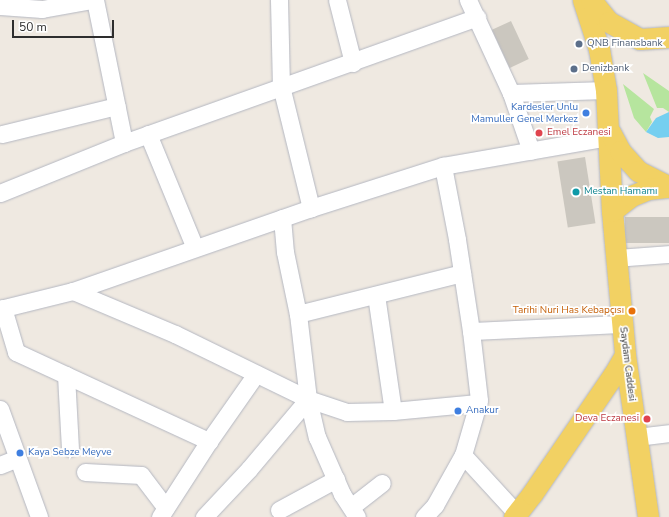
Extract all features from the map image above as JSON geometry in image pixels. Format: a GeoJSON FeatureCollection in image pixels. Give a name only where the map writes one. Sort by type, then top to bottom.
{"type":"FeatureCollection","features":[{"type":"Feature","properties":{"kind":"main road","name":"Saydam Caddesi"},"geometry":{"type":"LineString","coordinates":[[583,0],[599,49],[606,90],[612,211],[625,355],[648,517]]}},
{"type":"Feature","properties":{"kind":"main road"},"geometry":{"type":"LineString","coordinates":[[591,0],[609,22],[640,39],[669,37]]}},
{"type":"Feature","properties":{"kind":"main road"},"geometry":{"type":"LineString","coordinates":[[609,133],[629,163],[638,171],[668,187]]}},
{"type":"Feature","properties":{"kind":"main road"},"geometry":{"type":"LineString","coordinates":[[612,211],[632,196],[648,189],[668,187]]}},
{"type":"Feature","properties":{"kind":"main road"},"geometry":{"type":"LineString","coordinates":[[516,515],[614,374],[625,355]]}},
{"type":"Feature","properties":{"kind":"street"},"geometry":{"type":"LineString","coordinates":[[0,6],[42,9],[65,2],[92,0]]}},
{"type":"Feature","properties":{"kind":"street"},"geometry":{"type":"LineString","coordinates":[[95,0],[124,143]]}},
{"type":"Feature","properties":{"kind":"street"},"geometry":{"type":"LineString","coordinates":[[279,0],[281,86],[311,208]]}},
{"type":"Feature","properties":{"kind":"street"},"geometry":{"type":"LineString","coordinates":[[337,0],[353,63]]}},
{"type":"Feature","properties":{"kind":"street"},"geometry":{"type":"LineString","coordinates":[[468,0],[511,93],[531,151]]}},
{"type":"Feature","properties":{"kind":"street"},"geometry":{"type":"LineString","coordinates":[[0,193],[148,134],[281,86],[353,63],[477,17]]}},
{"type":"Feature","properties":{"kind":"street"},"geometry":{"type":"LineString","coordinates":[[511,93],[606,90]]}},
{"type":"Feature","properties":{"kind":"street"},"geometry":{"type":"LineString","coordinates":[[2,134],[117,106]]}},
{"type":"Feature","properties":{"kind":"street"},"geometry":{"type":"LineString","coordinates":[[210,441],[16,352],[2,309],[73,291],[311,208],[443,166],[531,151],[609,133]]}},
{"type":"Feature","properties":{"kind":"street"},"geometry":{"type":"LineString","coordinates":[[148,134],[195,248]]}},
{"type":"Feature","properties":{"kind":"street"},"geometry":{"type":"LineString","coordinates":[[424,517],[435,505],[463,455],[478,403],[476,364],[443,166]]}},
{"type":"Feature","properties":{"kind":"street"},"geometry":{"type":"LineString","coordinates":[[282,218],[285,252],[298,314],[308,399],[317,437],[336,479],[354,512],[382,483]]}},
{"type":"Feature","properties":{"kind":"street"},"geometry":{"type":"LineString","coordinates":[[616,258],[669,254]]}},
{"type":"Feature","properties":{"kind":"street"},"geometry":{"type":"LineString","coordinates":[[298,314],[462,273]]}},
{"type":"Feature","properties":{"kind":"street"},"geometry":{"type":"LineString","coordinates":[[73,291],[175,334],[308,399],[347,412],[393,411],[478,403]]}},
{"type":"Feature","properties":{"kind":"street"},"geometry":{"type":"LineString","coordinates":[[376,295],[393,411]]}},
{"type":"Feature","properties":{"kind":"street"},"geometry":{"type":"LineString","coordinates":[[471,331],[622,324]]}},
{"type":"Feature","properties":{"kind":"street"},"geometry":{"type":"LineString","coordinates":[[85,472],[141,474],[163,513],[256,374]]}},
{"type":"Feature","properties":{"kind":"street"},"geometry":{"type":"LineString","coordinates":[[66,375],[70,448]]}},
{"type":"Feature","properties":{"kind":"street"},"geometry":{"type":"LineString","coordinates":[[208,516],[308,399]]}},
{"type":"Feature","properties":{"kind":"street"},"geometry":{"type":"LineString","coordinates":[[0,409],[39,517]]}},
{"type":"Feature","properties":{"kind":"street"},"geometry":{"type":"LineString","coordinates":[[637,437],[669,433]]}},
{"type":"Feature","properties":{"kind":"street"},"geometry":{"type":"LineString","coordinates":[[463,455],[516,515]]}},
{"type":"Feature","properties":{"kind":"street"},"geometry":{"type":"LineString","coordinates":[[0,465],[17,458]]}},
{"type":"Feature","properties":{"kind":"street"},"geometry":{"type":"LineString","coordinates":[[279,510],[336,479]]}},
{"type":"Feature","properties":{"kind":"green space"},"geometry":{"type":"Polygon","coordinates":[[[643,73],[669,91],[669,112],[663,108],[657,108],[643,73]]]}},
{"type":"Feature","properties":{"kind":"green space"},"geometry":{"type":"Polygon","coordinates":[[[623,84],[654,109],[650,117],[652,122],[646,132],[634,118],[623,84]]]}},
{"type":"Feature","properties":{"kind":"water"},"geometry":{"type":"Polygon","coordinates":[[[669,112],[669,137],[658,138],[646,132],[656,118],[669,112]]]}},
{"type":"Feature","properties":{"kind":"building"},"geometry":{"type":"Polygon","coordinates":[[[511,21],[529,59],[510,68],[492,30],[511,21]]]}},
{"type":"Feature","properties":{"kind":"building","name":"Mestan Hamamı"},"geometry":{"type":"Polygon","coordinates":[[[585,157],[595,223],[568,228],[557,161],[585,157]]]}},
{"type":"Feature","properties":{"kind":"building"},"geometry":{"type":"Polygon","coordinates":[[[625,217],[669,217],[669,243],[625,243],[625,217]]]}},
{"type":"Feature","properties":{"kind":"place","name":"QNB Finansbank"},"geometry":{"type":"Point","coordinates":[579,44]}},
{"type":"Feature","properties":{"kind":"place","name":"Denizbank"},"geometry":{"type":"Point","coordinates":[574,69]}},
{"type":"Feature","properties":{"kind":"place","name":"Kardesler Unlu Mamuller Genel Merkez"},"geometry":{"type":"Point","coordinates":[586,113]}},
{"type":"Feature","properties":{"kind":"place","name":"Emel Eczanesi"},"geometry":{"type":"Point","coordinates":[539,133]}},
{"type":"Feature","properties":{"kind":"place","name":"Mestan Hamamı"},"geometry":{"type":"Point","coordinates":[576,192]}},
{"type":"Feature","properties":{"kind":"place","name":"Tarihi Nuri Has Kebapçısı"},"geometry":{"type":"Point","coordinates":[632,311]}},
{"type":"Feature","properties":{"kind":"place","name":"Anakur"},"geometry":{"type":"Point","coordinates":[458,411]}},
{"type":"Feature","properties":{"kind":"place","name":"Deva Eczanesi"},"geometry":{"type":"Point","coordinates":[647,419]}},
{"type":"Feature","properties":{"kind":"place","name":"Kaya Sebze Meyve"},"geometry":{"type":"Point","coordinates":[20,453]}}]}
